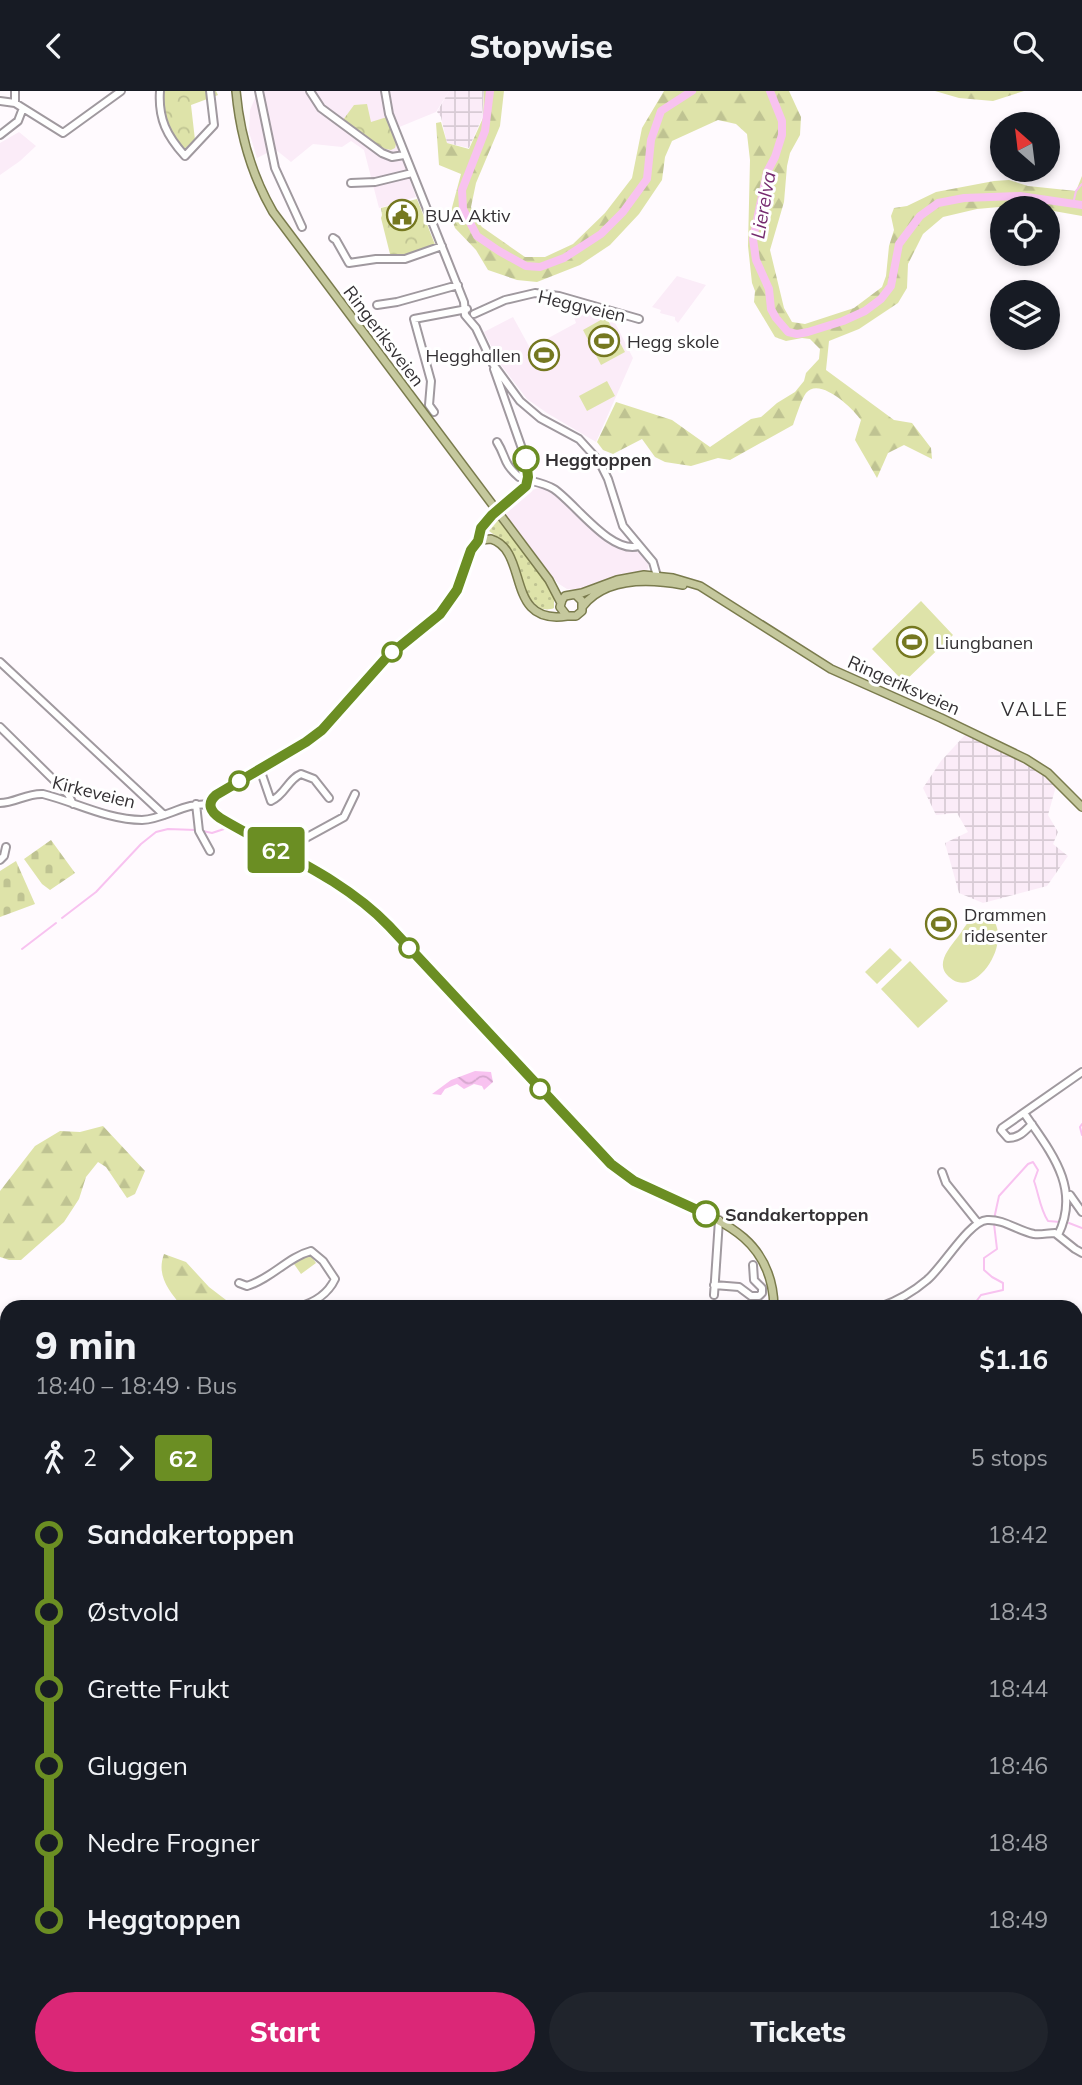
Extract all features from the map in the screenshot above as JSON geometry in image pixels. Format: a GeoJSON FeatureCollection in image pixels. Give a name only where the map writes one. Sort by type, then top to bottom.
{"type":"FeatureCollection","features":[{"type":"Feature","properties":{"kind":"main road","name":"Ringeriksveien"},"geometry":{"type":"LineString","coordinates":[[236,91],[245,149],[255,178],[273,212],[549,580],[560,605]]}},
{"type":"Feature","properties":{"kind":"main road"},"geometry":{"type":"LineString","coordinates":[[538,612],[551,613],[563,598],[572,595],[581,600],[583,607],[578,615],[549,618],[538,612],[528,602],[504,547],[496,541],[478,541],[471,550],[456,591],[440,614],[387,657],[322,730],[216,795],[211,807],[220,818],[348,891],[372,910],[611,1164],[634,1181],[719,1220],[743,1236],[761,1257],[770,1279],[773,1300]]}},
{"type":"Feature","properties":{"kind":"main road","name":"Ringeriksveien"},"geometry":{"type":"LineString","coordinates":[[549,580],[572,595],[617,580],[653,577],[710,594],[831,669],[1035,764],[1082,807]]}},
{"type":"Feature","properties":{"kind":"main road","name":"Ringeriksveien"},"geometry":{"type":"LineString","coordinates":[[583,607],[592,597],[613,587],[653,577]]}},
{"type":"Feature","properties":{"kind":"main road"},"geometry":{"type":"LineString","coordinates":[[560,605],[567,616]]}},
{"type":"Feature","properties":{"kind":"street"},"geometry":{"type":"LineString","coordinates":[[15,91],[15,103]]}},
{"type":"Feature","properties":{"kind":"street"},"geometry":{"type":"LineString","coordinates":[[0,101],[15,103],[63,133],[121,91]]}},
{"type":"Feature","properties":{"kind":"street"},"geometry":{"type":"LineString","coordinates":[[160,91],[162,124],[168,136],[185,156],[213,127],[210,91]]}},
{"type":"Feature","properties":{"kind":"street"},"geometry":{"type":"LineString","coordinates":[[260,91],[275,167],[302,227]]}},
{"type":"Feature","properties":{"kind":"street"},"geometry":{"type":"LineString","coordinates":[[310,91],[321,108],[382,153],[396,157],[403,152]]}},
{"type":"Feature","properties":{"kind":"street"},"geometry":{"type":"LineString","coordinates":[[384,91],[386,105],[403,152],[493,364],[527,408],[579,439],[596,456],[608,479],[623,526],[655,565],[653,577]]}},
{"type":"Feature","properties":{"kind":"street"},"geometry":{"type":"LineString","coordinates":[[0,135],[18,121],[23,108]]}},
{"type":"Feature","properties":{"kind":"street"},"geometry":{"type":"LineString","coordinates":[[351,183],[375,182],[412,173]]}},
{"type":"Feature","properties":{"kind":"street"},"geometry":{"type":"LineString","coordinates":[[333,238],[347,263],[376,258],[405,259],[442,246]]}},
{"type":"Feature","properties":{"kind":"street"},"geometry":{"type":"LineString","coordinates":[[377,305],[458,285]]}},
{"type":"Feature","properties":{"kind":"street","name":"Heggveien"},"geometry":{"type":"LineString","coordinates":[[434,412],[429,405],[431,381],[414,320],[455,311],[469,311],[535,293],[559,296],[639,319]]}},
{"type":"Feature","properties":{"kind":"street"},"geometry":{"type":"LineString","coordinates":[[478,541],[484,524],[523,490],[528,480],[526,460],[493,364]]}},
{"type":"Feature","properties":{"kind":"street"},"geometry":{"type":"LineString","coordinates":[[497,442],[506,465],[519,477]]}},
{"type":"Feature","properties":{"kind":"street"},"geometry":{"type":"LineString","coordinates":[[528,480],[553,488],[582,516],[614,540],[630,548],[639,546]]}},
{"type":"Feature","properties":{"kind":"street"},"geometry":{"type":"LineString","coordinates":[[484,524],[487,539]]}},
{"type":"Feature","properties":{"kind":"street"},"geometry":{"type":"LineString","coordinates":[[0,662],[164,815]]}},
{"type":"Feature","properties":{"kind":"street"},"geometry":{"type":"LineString","coordinates":[[0,727],[68,794],[73,804]]}},
{"type":"Feature","properties":{"kind":"street"},"geometry":{"type":"LineString","coordinates":[[260,769],[271,801],[281,795],[294,777],[301,774],[317,782],[329,798]]}},
{"type":"Feature","properties":{"kind":"street","name":"Kirkeveien"},"geometry":{"type":"LineString","coordinates":[[0,803],[37,794],[136,820],[149,819],[196,804],[211,807]]}},
{"type":"Feature","properties":{"kind":"street"},"geometry":{"type":"LineString","coordinates":[[280,852],[344,817],[355,794]]}},
{"type":"Feature","properties":{"kind":"street"},"geometry":{"type":"LineString","coordinates":[[196,804],[198,831],[210,852]]}},
{"type":"Feature","properties":{"kind":"street"},"geometry":{"type":"LineString","coordinates":[[0,860],[6,847]]}},
{"type":"Feature","properties":{"kind":"street"},"geometry":{"type":"LineString","coordinates":[[1032,1124],[1016,1138],[1008,1138],[1002,1132],[1002,1128],[1082,1072]]}},
{"type":"Feature","properties":{"kind":"street"},"geometry":{"type":"LineString","coordinates":[[1024,1113],[1061,1163],[1070,1195],[1082,1212]]}},
{"type":"Feature","properties":{"kind":"street"},"geometry":{"type":"LineString","coordinates":[[942,1172],[946,1183],[978,1223]]}},
{"type":"Feature","properties":{"kind":"street"},"geometry":{"type":"LineString","coordinates":[[1059,1235],[1068,1216],[1070,1195]]}},
{"type":"Feature","properties":{"kind":"street"},"geometry":{"type":"LineString","coordinates":[[714,1295],[719,1220]]}},
{"type":"Feature","properties":{"kind":"street"},"geometry":{"type":"LineString","coordinates":[[895,1300],[927,1281],[978,1223],[994,1221],[1035,1234],[1054,1232],[1082,1253]]}},
{"type":"Feature","properties":{"kind":"street"},"geometry":{"type":"LineString","coordinates":[[239,1283],[247,1286],[262,1280],[306,1251],[314,1252],[332,1273],[334,1282],[315,1300]]}},
{"type":"Feature","properties":{"kind":"street"},"geometry":{"type":"LineString","coordinates":[[714,1285],[739,1287],[751,1296],[759,1296],[762,1288],[754,1280],[753,1265]]}},
{"type":"Feature","properties":{"kind":"shaded area"},"geometry":{"type":"Polygon","coordinates":[[[258,91],[449,91],[436,112],[392,130],[416,197],[379,208],[364,150],[351,141],[342,147],[313,144],[291,162],[275,149],[257,158],[249,132],[250,110],[258,91]]]}},
{"type":"Feature","properties":{"kind":"shaded area"},"geometry":{"type":"Polygon","coordinates":[[[449,91],[484,91],[482,118],[469,148],[447,143],[441,117],[437,112],[449,91]]]}},
{"type":"Feature","properties":{"kind":"shaded area"},"geometry":{"type":"Polygon","coordinates":[[[19,132],[36,146],[0,175],[0,143],[19,132]]]}},
{"type":"Feature","properties":{"kind":"shaded area"},"geometry":{"type":"Polygon","coordinates":[[[677,276],[706,285],[678,323],[675,317],[660,313],[661,310],[652,307],[677,276]]]}},
{"type":"Feature","properties":{"kind":"shaded area","name":"Hegg skole"},"geometry":{"type":"Polygon","coordinates":[[[572,304],[611,315],[633,358],[596,442],[527,399],[501,365],[484,332],[513,317],[530,348],[576,323],[576,311],[572,304]]]}},
{"type":"Feature","properties":{"kind":"shaded area"},"geometry":{"type":"Polygon","coordinates":[[[539,488],[554,492],[593,528],[625,549],[644,555],[649,563],[647,572],[581,590],[567,589],[559,584],[501,510],[525,492],[539,488]]]}},
{"type":"Feature","properties":{"kind":"shaded area"},"geometry":{"type":"Polygon","coordinates":[[[965,735],[1014,758],[1050,779],[1056,786],[1048,815],[1058,832],[1053,844],[1068,856],[1047,886],[983,903],[959,893],[945,843],[968,832],[957,813],[936,815],[923,788],[941,761],[965,735]]]}},
{"type":"Feature","properties":{"kind":"green space"},"geometry":{"type":"Polygon","coordinates":[[[163,91],[216,91],[218,95],[191,105],[195,140],[183,150],[165,123],[162,109],[163,91]]]}},
{"type":"Feature","properties":{"kind":"green space"},"geometry":{"type":"Polygon","coordinates":[[[484,91],[504,91],[500,126],[476,183],[471,207],[475,218],[482,227],[525,257],[545,257],[573,244],[605,213],[632,178],[642,128],[664,91],[789,91],[801,117],[800,135],[790,153],[784,202],[770,250],[784,308],[792,322],[805,324],[854,308],[882,287],[894,230],[891,216],[894,208],[907,206],[936,192],[990,182],[1015,182],[1076,191],[1082,176],[1082,216],[1060,212],[1060,196],[990,196],[990,208],[943,217],[923,234],[908,264],[907,288],[898,303],[859,329],[829,341],[826,370],[894,420],[912,423],[931,448],[932,459],[904,445],[888,453],[877,478],[855,440],[861,420],[844,402],[819,388],[806,393],[793,425],[730,460],[718,458],[691,466],[665,462],[655,457],[642,439],[613,454],[603,450],[597,442],[616,402],[672,420],[710,447],[751,419],[761,417],[795,392],[804,381],[806,373],[819,359],[820,349],[810,339],[786,341],[775,337],[754,302],[755,291],[748,246],[750,160],[747,134],[736,124],[718,120],[672,141],[665,157],[662,180],[639,214],[610,245],[580,265],[537,282],[517,280],[488,270],[476,250],[455,228],[450,215],[461,174],[439,165],[436,123],[441,122],[447,143],[469,149],[483,118],[484,91]]]}},
{"type":"Feature","properties":{"kind":"green space"},"geometry":{"type":"Polygon","coordinates":[[[935,91],[1024,91],[993,101],[959,98],[935,91]]]}},
{"type":"Feature","properties":{"kind":"green space"},"geometry":{"type":"Polygon","coordinates":[[[367,104],[371,122],[387,117],[395,148],[381,148],[343,120],[354,105],[367,104]]]}},
{"type":"Feature","properties":{"kind":"green space"},"geometry":{"type":"Polygon","coordinates":[[[417,199],[436,247],[407,256],[390,254],[381,208],[417,199]]]}},
{"type":"Feature","properties":{"kind":"green space","name":"Hegg skole"},"geometry":{"type":"Polygon","coordinates":[[[606,317],[625,352],[601,365],[583,330],[606,317]]]}},
{"type":"Feature","properties":{"kind":"green space"},"geometry":{"type":"Polygon","coordinates":[[[607,381],[615,396],[587,411],[579,396],[607,381]]]}},
{"type":"Feature","properties":{"kind":"green space"},"geometry":{"type":"Polygon","coordinates":[[[495,516],[549,586],[554,596],[554,608],[545,609],[530,598],[506,544],[487,529],[486,526],[495,516]]]}},
{"type":"Feature","properties":{"kind":"green space","name":"Liungbanen"},"geometry":{"type":"Polygon","coordinates":[[[921,601],[953,635],[904,682],[872,649],[921,601]]]}},
{"type":"Feature","properties":{"kind":"green space"},"geometry":{"type":"Polygon","coordinates":[[[51,840],[75,873],[50,890],[42,884],[24,859],[51,840]]]}},
{"type":"Feature","properties":{"kind":"green space"},"geometry":{"type":"Polygon","coordinates":[[[16,861],[35,904],[0,917],[0,871],[16,861]]]}},
{"type":"Feature","properties":{"kind":"green space"},"geometry":{"type":"Polygon","coordinates":[[[983,912],[993,920],[998,932],[992,958],[985,970],[975,979],[964,983],[953,980],[944,970],[946,954],[971,920],[983,912]]]}},
{"type":"Feature","properties":{"kind":"green space"},"geometry":{"type":"Polygon","coordinates":[[[890,948],[902,960],[877,984],[865,972],[890,948]]]}},
{"type":"Feature","properties":{"kind":"green space"},"geometry":{"type":"Polygon","coordinates":[[[910,961],[948,1001],[918,1028],[881,989],[910,961]]]}},
{"type":"Feature","properties":{"kind":"green space"},"geometry":{"type":"Polygon","coordinates":[[[103,1126],[145,1171],[135,1194],[127,1198],[106,1167],[98,1162],[86,1177],[79,1199],[64,1222],[21,1260],[0,1257],[0,1191],[35,1146],[60,1131],[80,1132],[103,1126]]]}},
{"type":"Feature","properties":{"kind":"green space"},"geometry":{"type":"Polygon","coordinates":[[[164,1254],[186,1262],[209,1287],[226,1300],[177,1300],[163,1276],[164,1254]]]}},
{"type":"Feature","properties":{"kind":"green space"},"geometry":{"type":"Polygon","coordinates":[[[310,1254],[316,1263],[301,1274],[294,1264],[310,1254]]]}},
{"type":"Feature","properties":{"kind":"water"},"geometry":{"type":"Polygon","coordinates":[[[475,1071],[491,1072],[493,1082],[484,1090],[482,1086],[474,1084],[464,1089],[457,1084],[445,1089],[441,1095],[432,1094],[451,1080],[475,1071]]]}},
{"type":"Feature","properties":{"kind":"waterway","name":"Lierelva"},"geometry":{"type":"LineString","coordinates":[[490,91],[485,131],[462,190],[463,209],[477,236],[526,266],[540,267],[564,258],[601,234],[623,212],[647,179],[651,140],[661,111],[692,91]]}},
{"type":"Feature","properties":{"kind":"waterway","name":"Lierelva"},"geometry":{"type":"LineString","coordinates":[[770,91],[782,121],[782,135],[767,172],[753,239],[756,260],[769,289],[771,309],[788,332],[808,332],[843,321],[865,311],[881,299],[891,286],[899,244],[920,216],[938,203],[964,198],[1020,196],[1082,205]]}},
{"type":"Feature","properties":{"kind":"waterway"},"geometry":{"type":"LineString","coordinates":[[1073,204],[1076,191],[1082,184]]}},
{"type":"Feature","properties":{"kind":"waterway"},"geometry":{"type":"LineString","coordinates":[[203,831],[212,833],[227,828]]}},
{"type":"Feature","properties":{"kind":"waterway"},"geometry":{"type":"LineString","coordinates":[[62,918],[96,892],[141,844],[156,832],[168,829],[196,830]]}},
{"type":"Feature","properties":{"kind":"waterway"},"geometry":{"type":"LineString","coordinates":[[22,949],[56,923]]}},
{"type":"Feature","properties":{"kind":"waterway"},"geometry":{"type":"LineString","coordinates":[[1082,1124],[1082,1135]]}},
{"type":"Feature","properties":{"kind":"waterway"},"geometry":{"type":"LineString","coordinates":[[994,1219],[999,1196],[1028,1164],[1033,1162],[1038,1170],[1034,1181],[1043,1212],[1048,1221],[1060,1222]]}},
{"type":"Feature","properties":{"kind":"waterway"},"geometry":{"type":"LineString","coordinates":[[1069,1223],[1082,1228]]}},
{"type":"Feature","properties":{"kind":"waterway"},"geometry":{"type":"LineString","coordinates":[[977,1300],[981,1295],[1003,1290],[1003,1283],[984,1270],[984,1258],[997,1249],[994,1224]]}},
{"type":"Feature","properties":{"kind":"bus line","name":"62"},"geometry":{"type":"LineString","coordinates":[[526,459],[526,486],[481,528],[457,590],[440,614],[387,657],[322,730],[216,795],[210,806],[220,818],[366,904],[611,1164],[634,1181],[706,1214]]}},
{"type":"Feature","properties":{"kind":"place","name":"BUA Aktiv"},"geometry":{"type":"Point","coordinates":[402,215]}},
{"type":"Feature","properties":{"kind":"place","name":"Hegg skole"},"geometry":{"type":"Point","coordinates":[604,341]}},
{"type":"Feature","properties":{"kind":"place","name":"Hegghallen"},"geometry":{"type":"Point","coordinates":[544,355]}},
{"type":"Feature","properties":{"kind":"place","name":"Heggtoppen"},"geometry":{"type":"Point","coordinates":[526,459]}},
{"type":"Feature","properties":{"kind":"place","name":"Liungbanen"},"geometry":{"type":"Point","coordinates":[912,642]}},
{"type":"Feature","properties":{"kind":"place","name":"Drammen ridesenter"},"geometry":{"type":"Point","coordinates":[941,924]}},
{"type":"Feature","properties":{"kind":"place","name":"Sandakertoppen"},"geometry":{"type":"Point","coordinates":[706,1214]}},
{"type":"Feature","properties":{"kind":"district","name":"VALLE"},"geometry":{"type":"Point","coordinates":[1035,709]}}]}
